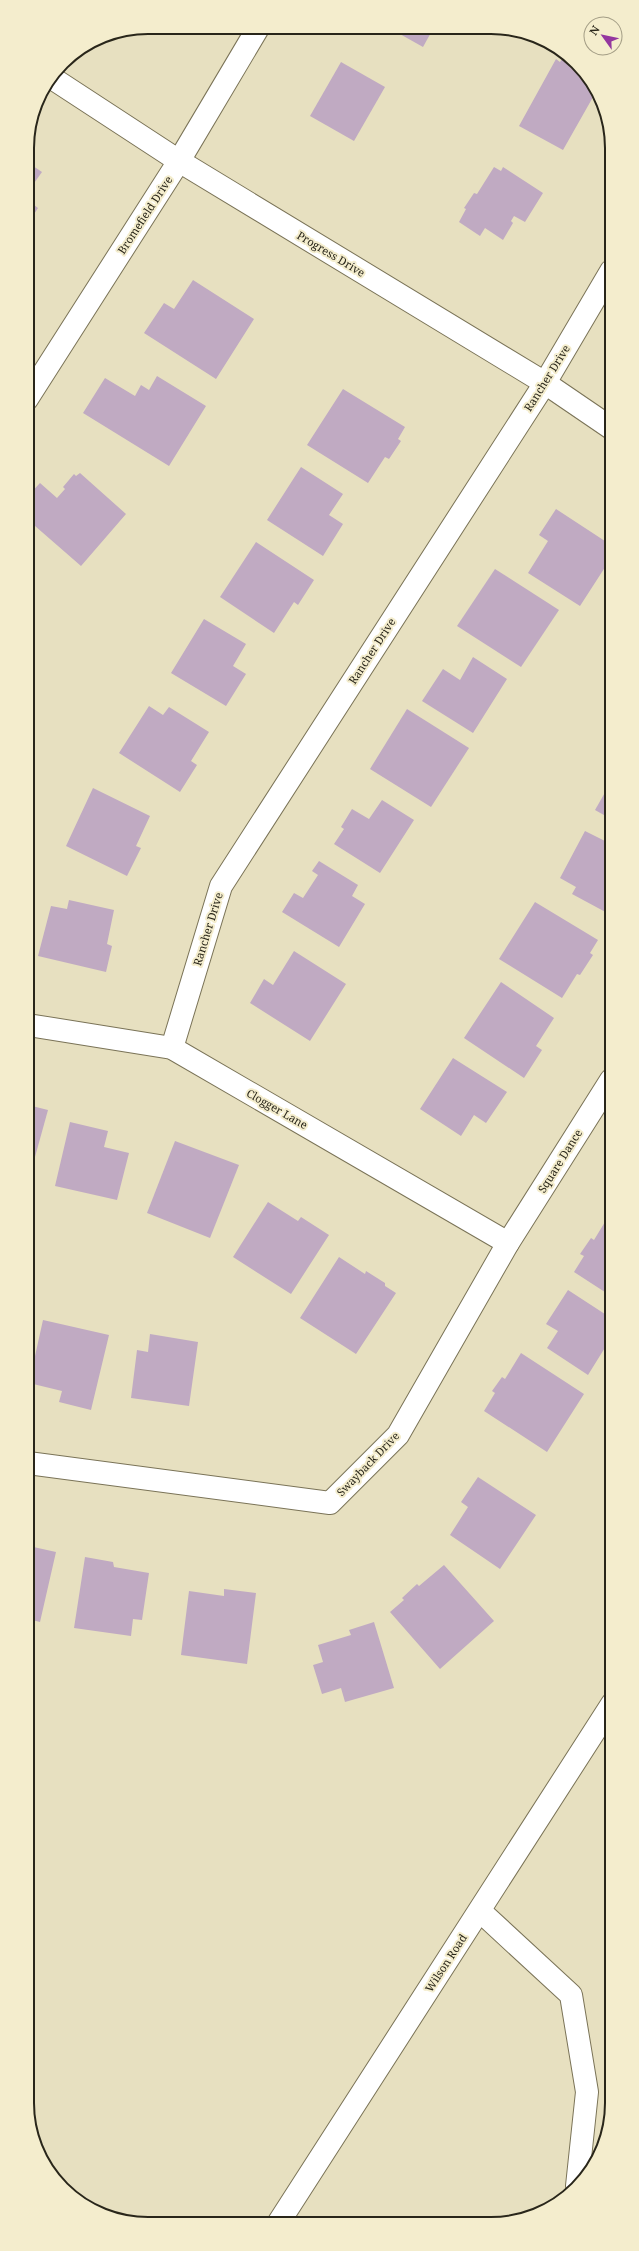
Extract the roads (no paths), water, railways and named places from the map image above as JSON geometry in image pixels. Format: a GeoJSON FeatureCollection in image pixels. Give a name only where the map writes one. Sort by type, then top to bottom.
{"type":"FeatureCollection","features":[{"type":"Feature","properties":{"kind":"street","name":"Bromefield Drive"},"geometry":{"type":"LineString","coordinates":[[34,388],[179,161],[254,34]]}},
{"type":"Feature","properties":{"kind":"street","name":"Progress Drive"},"geometry":{"type":"LineString","coordinates":[[57,81],[179,161],[545,383],[605,424]]}},
{"type":"Feature","properties":{"kind":"street","name":"Rancher Drive"},"geometry":{"type":"LineString","coordinates":[[172,1048],[221,886],[545,383],[605,281]]}},
{"type":"Feature","properties":{"kind":"street","name":"Clogger Lane"},"geometry":{"type":"LineString","coordinates":[[34,1025],[172,1048],[508,1242]]}},
{"type":"Feature","properties":{"kind":"street","name":"Square Dance"},"geometry":{"type":"LineString","coordinates":[[508,1242],[605,1089]]}},
{"type":"Feature","properties":{"kind":"street","name":"Swayback Drive"},"geometry":{"type":"LineString","coordinates":[[34,1464],[330,1503],[398,1435],[508,1242]]}},
{"type":"Feature","properties":{"kind":"street","name":"Wilson Road"},"geometry":{"type":"LineString","coordinates":[[282,2217],[605,1715]]}},
{"type":"Feature","properties":{"kind":"street"},"geometry":{"type":"LineString","coordinates":[[480,1911],[571,1995],[587,2092],[578,2177]]}}]}
